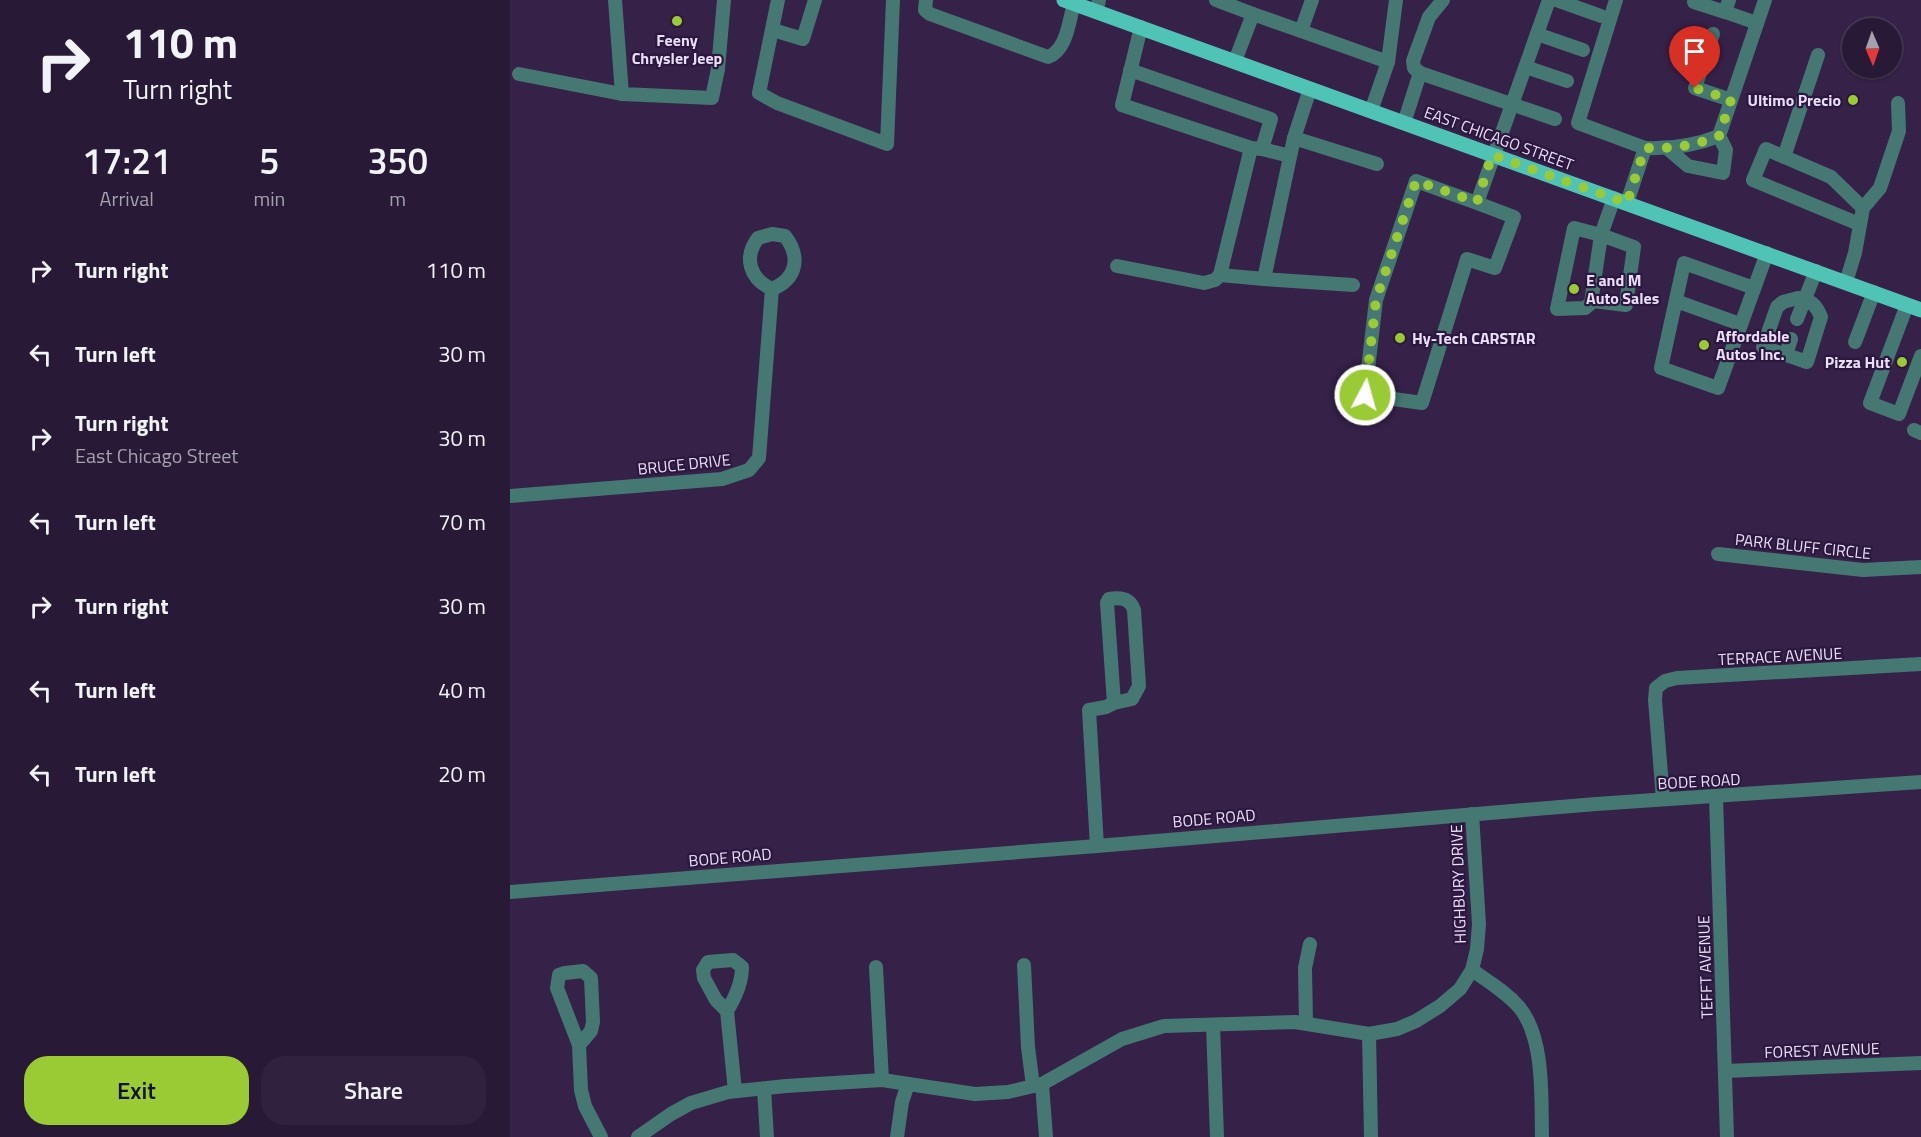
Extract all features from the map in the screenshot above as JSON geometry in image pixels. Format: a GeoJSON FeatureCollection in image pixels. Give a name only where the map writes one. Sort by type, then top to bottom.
{"type":"FeatureCollection","features":[{"type":"Feature","properties":{"kind":"main road","name":"EAST CHICAGO STREET"},"geometry":{"type":"LineString","coordinates":[[1069,2],[1097,6],[1141,27],[1914,308]]}},
{"type":"Feature","properties":{"kind":"street"},"geometry":{"type":"LineString","coordinates":[[615,0],[622,94]]}},
{"type":"Feature","properties":{"kind":"street"},"geometry":{"type":"LineString","coordinates":[[519,74],[622,94],[712,98],[718,69],[724,0]]}},
{"type":"Feature","properties":{"kind":"street"},"geometry":{"type":"LineString","coordinates":[[778,0],[759,93],[777,103],[887,144],[893,0]]}},
{"type":"Feature","properties":{"kind":"street"},"geometry":{"type":"LineString","coordinates":[[773,30],[803,39],[815,0]]}},
{"type":"Feature","properties":{"kind":"street"},"geometry":{"type":"LineString","coordinates":[[926,0],[925,10],[930,14],[1048,57],[1056,54],[1062,46],[1069,2]]}},
{"type":"Feature","properties":{"kind":"street"},"geometry":{"type":"LineString","coordinates":[[1216,0],[1388,62]]}},
{"type":"Feature","properties":{"kind":"street"},"geometry":{"type":"LineString","coordinates":[[1301,31],[1312,0]]}},
{"type":"Feature","properties":{"kind":"street"},"geometry":{"type":"LineString","coordinates":[[1371,111],[1388,62],[1396,0]]}},
{"type":"Feature","properties":{"kind":"street"},"geometry":{"type":"LineString","coordinates":[[1426,0],[1428,17]]}},
{"type":"Feature","properties":{"kind":"street"},"geometry":{"type":"LineString","coordinates":[[1443,0],[1428,17],[1413,61],[1414,68],[1420,73],[1556,119]]}},
{"type":"Feature","properties":{"kind":"street"},"geometry":{"type":"LineString","coordinates":[[1477,202],[1549,0]]}},
{"type":"Feature","properties":{"kind":"street"},"geometry":{"type":"LineString","coordinates":[[1556,0],[1601,15]]}},
{"type":"Feature","properties":{"kind":"street"},"geometry":{"type":"LineString","coordinates":[[1616,0],[1578,123],[1645,148],[1668,149],[1696,145],[1719,136]]}},
{"type":"Feature","properties":{"kind":"street"},"geometry":{"type":"LineString","coordinates":[[1695,0],[1695,2],[1727,6],[1757,23]]}},
{"type":"Feature","properties":{"kind":"street"},"geometry":{"type":"LineString","coordinates":[[1668,149],[1688,166],[1723,173],[1726,150],[1719,136],[1765,0]]}},
{"type":"Feature","properties":{"kind":"street"},"geometry":{"type":"LineString","coordinates":[[1235,61],[1253,14]]}},
{"type":"Feature","properties":{"kind":"street"},"geometry":{"type":"LineString","coordinates":[[1141,27],[1122,105],[1256,148],[1290,156]]}},
{"type":"Feature","properties":{"kind":"street"},"geometry":{"type":"LineString","coordinates":[[1537,34],[1583,50]]}},
{"type":"Feature","properties":{"kind":"street"},"geometry":{"type":"LineString","coordinates":[[1713,34],[1695,88],[1731,100]]}},
{"type":"Feature","properties":{"kind":"street"},"geometry":{"type":"LineString","coordinates":[[1784,157],[1818,55]]}},
{"type":"Feature","properties":{"kind":"street"},"geometry":{"type":"LineString","coordinates":[[1526,67],[1567,81]]}},
{"type":"Feature","properties":{"kind":"street"},"geometry":{"type":"LineString","coordinates":[[1118,266],[1204,283],[1220,276],[1256,148],[1271,119],[1130,70]]}},
{"type":"Feature","properties":{"kind":"street"},"geometry":{"type":"LineString","coordinates":[[1404,123],[1420,73]]}},
{"type":"Feature","properties":{"kind":"street"},"geometry":{"type":"LineString","coordinates":[[1264,279],[1294,138],[1310,89]]}},
{"type":"Feature","properties":{"kind":"street"},"geometry":{"type":"LineString","coordinates":[[1846,282],[1855,253],[1863,208],[1880,188],[1899,131],[1898,103]]}},
{"type":"Feature","properties":{"kind":"street"},"geometry":{"type":"LineString","coordinates":[[1294,138],[1377,164]]}},
{"type":"Feature","properties":{"kind":"street"},"geometry":{"type":"LineString","coordinates":[[1593,301],[1626,305],[1634,247],[1600,235],[1574,228],[1557,309],[1585,308],[1593,301],[1600,235],[1645,148]]}},
{"type":"Feature","properties":{"kind":"street"},"geometry":{"type":"LineString","coordinates":[[1859,224],[1753,180],[1766,149],[1831,177],[1863,208]]}},
{"type":"Feature","properties":{"kind":"street"},"geometry":{"type":"LineString","coordinates":[[1416,181],[1477,202],[1514,217],[1495,268],[1467,259],[1422,403],[1365,395],[1376,300],[1416,181]]}},
{"type":"Feature","properties":{"kind":"street"},"geometry":{"type":"LineString","coordinates":[[1754,288],[1684,262],[1661,368],[1718,388],[1767,253]]}},
{"type":"Feature","properties":{"kind":"street"},"geometry":{"type":"LineString","coordinates":[[1797,319],[1816,271]]}},
{"type":"Feature","properties":{"kind":"street"},"geometry":{"type":"LineString","coordinates":[[1220,276],[1353,285]]}},
{"type":"Feature","properties":{"kind":"street","name":"BRUCE DRIVE"},"geometry":{"type":"LineString","coordinates":[[510,496],[722,479],[749,470],[759,458],[772,289]]}},
{"type":"Feature","properties":{"kind":"street"},"geometry":{"type":"LineString","coordinates":[[1855,342],[1874,292]]}},
{"type":"Feature","properties":{"kind":"street"},"geometry":{"type":"LineString","coordinates":[[1806,298],[1816,307],[1821,320],[1807,362],[1763,347],[1775,310],[1780,304],[1806,298]]}},
{"type":"Feature","properties":{"kind":"street"},"geometry":{"type":"LineString","coordinates":[[1676,301],[1740,324]]}},
{"type":"Feature","properties":{"kind":"street"},"geometry":{"type":"LineString","coordinates":[[1914,308],[1870,404],[1899,414],[1921,356]]}},
{"type":"Feature","properties":{"kind":"street"},"geometry":{"type":"LineString","coordinates":[[1785,354],[1791,339]]}},
{"type":"Feature","properties":{"kind":"street","name":"PARK BLUFF CIRCLE"},"geometry":{"type":"LineString","coordinates":[[1718,554],[1863,570],[1921,567]]}},
{"type":"Feature","properties":{"kind":"street"},"geometry":{"type":"LineString","coordinates":[[1097,846],[1089,710],[1132,699],[1139,686],[1134,610],[1126,600],[1116,598],[1109,599],[1107,603],[1114,703]]}},
{"type":"Feature","properties":{"kind":"street","name":"TERRACE AVENUE"},"geometry":{"type":"LineString","coordinates":[[1663,799],[1655,692],[1659,685],[1668,680],[1921,664]]}},
{"type":"Feature","properties":{"kind":"street","name":"BODE ROAD"},"geometry":{"type":"LineString","coordinates":[[510,892],[1663,799],[1921,782]]}},
{"type":"Feature","properties":{"kind":"street","name":"TEFFT AVENUE"},"geometry":{"type":"LineString","coordinates":[[1716,797],[1726,1137]]}},
{"type":"Feature","properties":{"kind":"street","name":"HIGHBURY DRIVE"},"geometry":{"type":"LineString","coordinates":[[638,1137],[691,1103],[735,1091],[882,1080],[975,1094],[1008,1092],[1038,1085],[1122,1039],[1164,1026],[1306,1023],[1369,1035],[1397,1029],[1440,1006],[1460,989],[1472,970],[1479,924],[1472,814]]}},
{"type":"Feature","properties":{"kind":"street"},"geometry":{"type":"LineString","coordinates":[[1306,1023],[1305,968],[1310,944]]}},
{"type":"Feature","properties":{"kind":"street"},"geometry":{"type":"LineString","coordinates":[[1024,965],[1028,1047],[1038,1085],[1046,1137]]}},
{"type":"Feature","properties":{"kind":"street"},"geometry":{"type":"LineString","coordinates":[[876,967],[882,1080]]}},
{"type":"Feature","properties":{"kind":"street"},"geometry":{"type":"LineString","coordinates":[[1472,970],[1504,992],[1521,1009],[1532,1033],[1538,1054],[1542,1137]]}},
{"type":"Feature","properties":{"kind":"street"},"geometry":{"type":"LineString","coordinates":[[579,1046],[591,1031],[592,1022],[591,978],[584,971],[559,975],[556,982],[579,1046],[581,1090],[585,1107],[601,1137]]}},
{"type":"Feature","properties":{"kind":"street"},"geometry":{"type":"LineString","coordinates":[[727,1011],[735,1091]]}},
{"type":"Feature","properties":{"kind":"street"},"geometry":{"type":"LineString","coordinates":[[1213,1025],[1216,1137]]}},
{"type":"Feature","properties":{"kind":"street"},"geometry":{"type":"LineString","coordinates":[[1369,1035],[1371,1137]]}},
{"type":"Feature","properties":{"kind":"street","name":"FOREST AVENUE"},"geometry":{"type":"LineString","coordinates":[[1725,1071],[1921,1062]]}},
{"type":"Feature","properties":{"kind":"street"},"geometry":{"type":"LineString","coordinates":[[897,1137],[902,1102],[908,1084]]}},
{"type":"Feature","properties":{"kind":"street"},"geometry":{"type":"LineString","coordinates":[[764,1089],[767,1137]]}},
{"type":"Feature","properties":{"kind":"place","name":"Feeny Chrysler Jeep"},"geometry":{"type":"Point","coordinates":[677,21]}},
{"type":"Feature","properties":{"kind":"place","name":"Ultimo Precio"},"geometry":{"type":"Point","coordinates":[1853,100]}},
{"type":"Feature","properties":{"kind":"place","name":"E and M Auto Sales"},"geometry":{"type":"Point","coordinates":[1574,289]}},
{"type":"Feature","properties":{"kind":"place","name":"Hy-Tech CARSTAR"},"geometry":{"type":"Point","coordinates":[1400,338]}},
{"type":"Feature","properties":{"kind":"place","name":"Affordable Autos Inc."},"geometry":{"type":"Point","coordinates":[1704,345]}},
{"type":"Feature","properties":{"kind":"place","name":"Pizza Hut"},"geometry":{"type":"Point","coordinates":[1902,362]}},
{"type":"Feature","properties":{"kind":"route"},"geometry":{"type":"LineString","coordinates":[[1365,395],[1376,300],[1416,181],[1477,202],[1492,155],[1627,203],[1645,148],[1668,149],[1696,145],[1719,136],[1731,100],[1695,88]]}}]}
